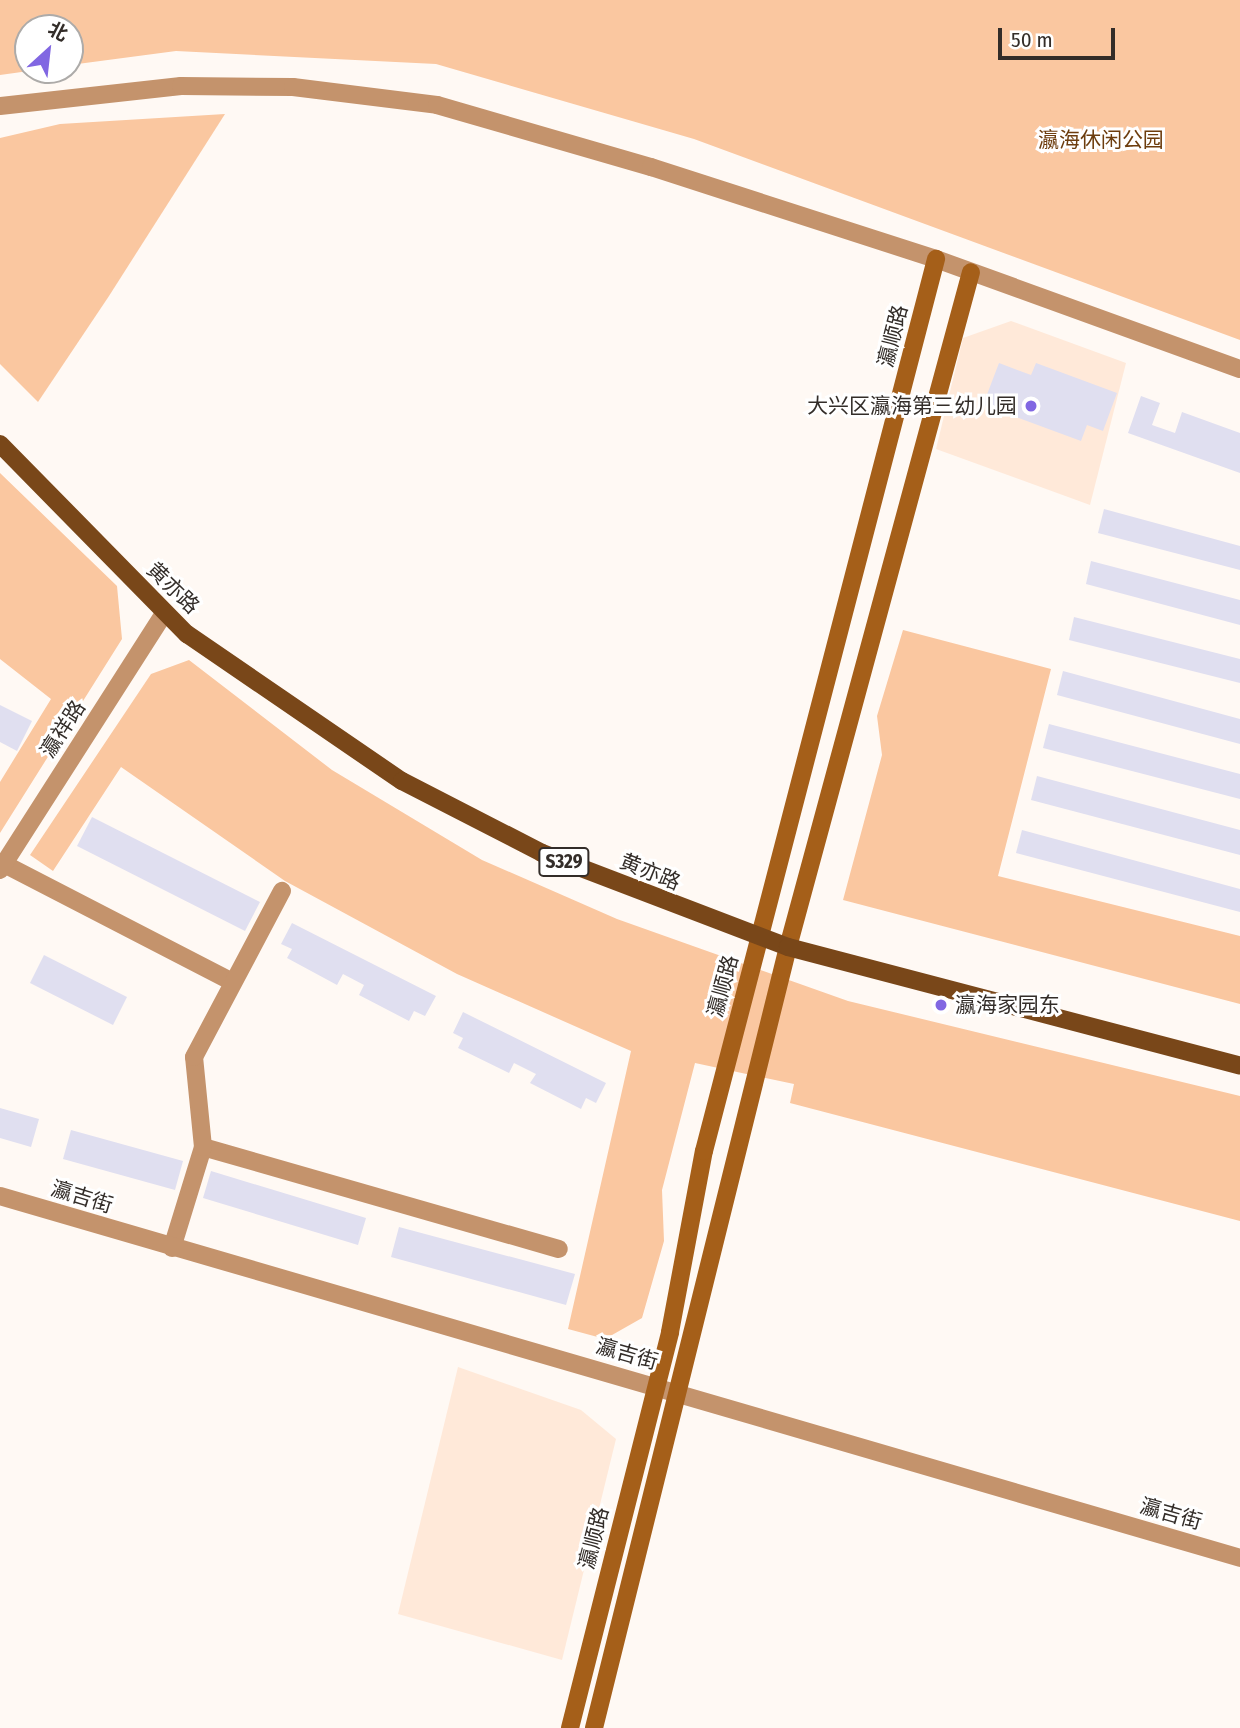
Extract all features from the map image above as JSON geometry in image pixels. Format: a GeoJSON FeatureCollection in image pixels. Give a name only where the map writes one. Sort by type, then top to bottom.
{"type":"FeatureCollection","features":[{"type":"Feature","properties":{"kind":"main road","name":"瀛顺路"},"geometry":{"type":"LineString","coordinates":[[570,1728],[690,1244],[704,1151],[936,259]]}},
{"type":"Feature","properties":{"kind":"main road"},"geometry":{"type":"LineString","coordinates":[[594,1728],[788,947],[971,272]]}},
{"type":"Feature","properties":{"kind":"main road","name":"黄亦路"},"geometry":{"type":"LineString","coordinates":[[0,444],[164,614],[402,781],[542,853],[788,947],[1240,1066]]}},
{"type":"Feature","properties":{"kind":"street"},"geometry":{"type":"LineString","coordinates":[[0,106],[181,86],[293,87],[437,105],[651,167],[936,259],[1240,369]]}},
{"type":"Feature","properties":{"kind":"street","name":"瀛祥路"},"geometry":{"type":"LineString","coordinates":[[2,867],[164,614]]}},
{"type":"Feature","properties":{"kind":"street"},"geometry":{"type":"LineString","coordinates":[[2,867],[231,981]]}},
{"type":"Feature","properties":{"kind":"street"},"geometry":{"type":"LineString","coordinates":[[172,1248],[203,1147],[194,1057],[231,981],[282,891]]}},
{"type":"Feature","properties":{"kind":"street"},"geometry":{"type":"LineString","coordinates":[[203,1147],[559,1249]]}},
{"type":"Feature","properties":{"kind":"street","name":"瀛吉街"},"geometry":{"type":"LineString","coordinates":[[0,1196],[1240,1558]]}},
{"type":"Feature","properties":{"kind":"shaded area","name":"大兴区瀛海第三幼儿园"},"geometry":{"type":"Polygon","coordinates":[[[1011,321],[1126,363],[1090,505],[936,449],[963,338],[1011,321]]]}},
{"type":"Feature","properties":{"kind":"shaded area"},"geometry":{"type":"Polygon","coordinates":[[[458,1367],[581,1410],[616,1439],[562,1660],[398,1614],[458,1367]]]}},
{"type":"Feature","properties":{"kind":"green space","name":"瀛海休闲公园"},"geometry":{"type":"Polygon","coordinates":[[[0,0],[1240,0],[1240,340],[694,139],[436,64],[176,51],[84,63],[84,14],[14,14],[14,73],[0,75],[0,0]]]}},
{"type":"Feature","properties":{"kind":"green space"},"geometry":{"type":"Polygon","coordinates":[[[225,114],[38,402],[0,364],[0,138],[60,124],[225,114]]]}},
{"type":"Feature","properties":{"kind":"green space"},"geometry":{"type":"Polygon","coordinates":[[[0,473],[117,586],[122,639],[0,833],[0,782],[51,699],[0,659],[0,473]]]}},
{"type":"Feature","properties":{"kind":"green space"},"geometry":{"type":"Polygon","coordinates":[[[903,630],[1051,669],[998,876],[1240,936],[1240,1004],[843,900],[882,755],[877,716],[903,630]]]}},
{"type":"Feature","properties":{"kind":"green space"},"geometry":{"type":"Polygon","coordinates":[[[189,660],[332,770],[482,860],[617,919],[848,1001],[1240,1096],[1240,1221],[790,1103],[794,1084],[695,1063],[662,1190],[664,1241],[642,1318],[605,1339],[568,1329],[631,1051],[457,974],[285,881],[121,767],[53,871],[30,855],[151,674],[189,660]]]}},
{"type":"Feature","properties":{"kind":"building"},"geometry":{"type":"Polygon","coordinates":[[[999,363],[1031,375],[1036,363],[1117,393],[1103,431],[1087,425],[1081,441],[983,405],[999,363]]]}},
{"type":"Feature","properties":{"kind":"building"},"geometry":{"type":"Polygon","coordinates":[[[1141,396],[1160,403],[1152,425],[1175,433],[1182,412],[1240,433],[1240,473],[1128,433],[1141,396]]]}},
{"type":"Feature","properties":{"kind":"building"},"geometry":{"type":"Polygon","coordinates":[[[1104,509],[1240,546],[1240,570],[1098,533],[1104,509]]]}},
{"type":"Feature","properties":{"kind":"building"},"geometry":{"type":"Polygon","coordinates":[[[1091,561],[1240,600],[1240,625],[1086,584],[1091,561]]]}},
{"type":"Feature","properties":{"kind":"building"},"geometry":{"type":"Polygon","coordinates":[[[1074,617],[1240,659],[1240,683],[1069,640],[1074,617]]]}},
{"type":"Feature","properties":{"kind":"building"},"geometry":{"type":"Polygon","coordinates":[[[1063,671],[1240,719],[1240,744],[1057,695],[1063,671]]]}},
{"type":"Feature","properties":{"kind":"building"},"geometry":{"type":"Polygon","coordinates":[[[0,705],[32,721],[17,751],[0,742],[0,705]]]}},
{"type":"Feature","properties":{"kind":"building"},"geometry":{"type":"Polygon","coordinates":[[[1049,724],[1240,774],[1240,799],[1043,748],[1049,724]]]}},
{"type":"Feature","properties":{"kind":"building"},"geometry":{"type":"Polygon","coordinates":[[[1037,776],[1240,830],[1240,855],[1031,800],[1037,776]]]}},
{"type":"Feature","properties":{"kind":"building"},"geometry":{"type":"Polygon","coordinates":[[[92,817],[260,902],[245,931],[77,846],[92,817]]]}},
{"type":"Feature","properties":{"kind":"building"},"geometry":{"type":"Polygon","coordinates":[[[1022,830],[1240,889],[1240,912],[1016,853],[1022,830]]]}},
{"type":"Feature","properties":{"kind":"building"},"geometry":{"type":"Polygon","coordinates":[[[292,923],[436,996],[425,1016],[414,1011],[409,1021],[359,995],[364,985],[343,974],[337,985],[287,958],[292,949],[281,944],[292,923]]]}},
{"type":"Feature","properties":{"kind":"building"},"geometry":{"type":"Polygon","coordinates":[[[44,955],[127,997],[113,1025],[30,983],[44,955]]]}},
{"type":"Feature","properties":{"kind":"building"},"geometry":{"type":"Polygon","coordinates":[[[463,1012],[606,1083],[596,1103],[586,1098],[581,1109],[530,1083],[536,1074],[514,1063],[509,1073],[458,1048],[463,1038],[453,1033],[463,1012]]]}},
{"type":"Feature","properties":{"kind":"building"},"geometry":{"type":"Polygon","coordinates":[[[0,1108],[39,1119],[31,1147],[0,1138],[0,1108]]]}},
{"type":"Feature","properties":{"kind":"building"},"geometry":{"type":"Polygon","coordinates":[[[71,1130],[183,1161],[175,1190],[63,1159],[71,1130]]]}},
{"type":"Feature","properties":{"kind":"building"},"geometry":{"type":"Polygon","coordinates":[[[211,1171],[366,1218],[358,1245],[203,1198],[211,1171]]]}},
{"type":"Feature","properties":{"kind":"building"},"geometry":{"type":"Polygon","coordinates":[[[399,1227],[575,1274],[566,1305],[391,1257],[399,1227]]]}},
{"type":"Feature","properties":{"kind":"place","name":"大兴区瀛海第三幼儿园"},"geometry":{"type":"Point","coordinates":[1031,406]}},
{"type":"Feature","properties":{"kind":"place","name":"瀛海家园东"},"geometry":{"type":"Point","coordinates":[941,1005]}}]}
